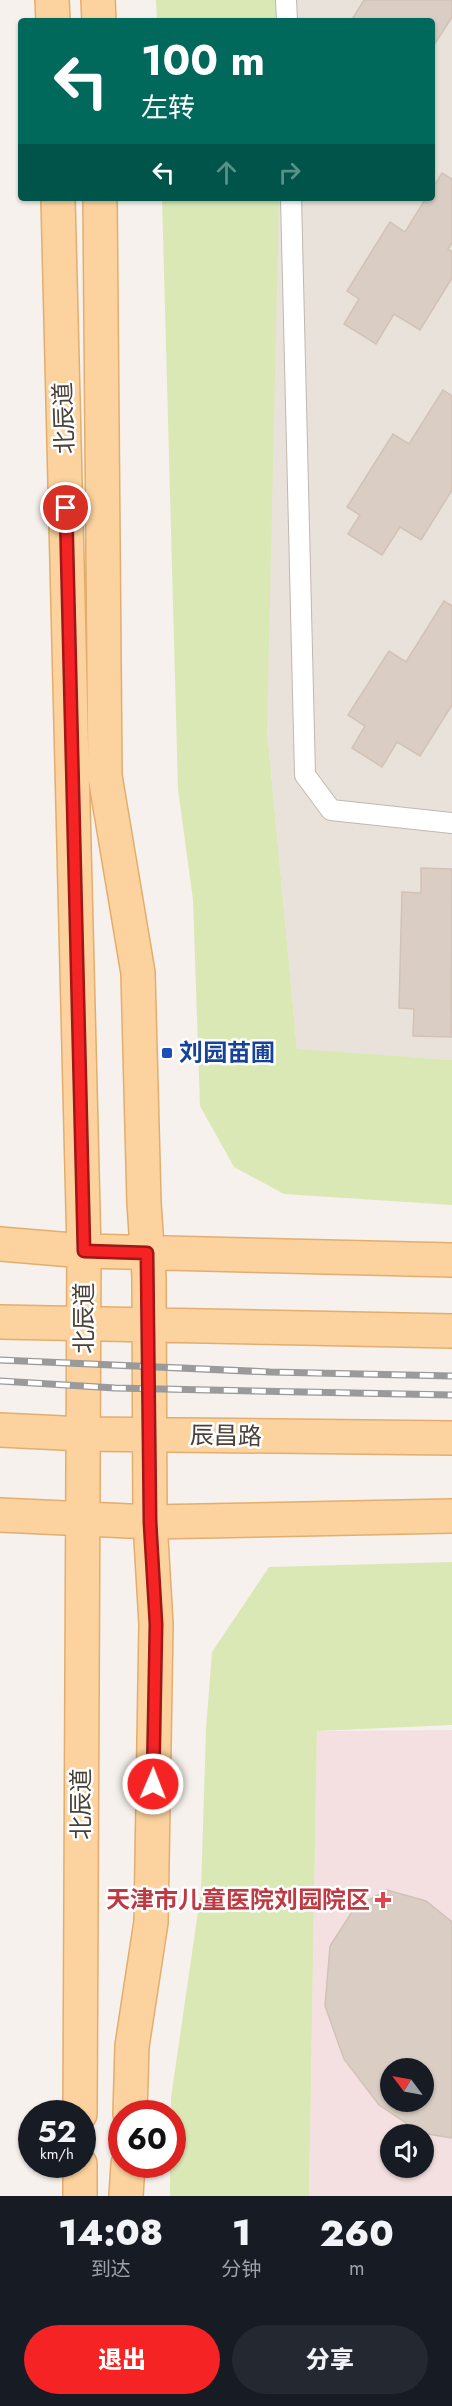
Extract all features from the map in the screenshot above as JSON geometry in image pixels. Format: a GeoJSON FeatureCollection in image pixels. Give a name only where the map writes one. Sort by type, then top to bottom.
{"type":"FeatureCollection","features":[{"type":"Feature","properties":{"kind":"main road"},"geometry":{"type":"LineString","coordinates":[[52,0],[53,18]]}},
{"type":"Feature","properties":{"kind":"main road"},"geometry":{"type":"LineString","coordinates":[[98,0],[99,18]]}},
{"type":"Feature","properties":{"kind":"main road","name":"北辰道"},"geometry":{"type":"LineString","coordinates":[[58,201],[84,1251],[80,2100]]}},
{"type":"Feature","properties":{"kind":"main road"},"geometry":{"type":"LineString","coordinates":[[100,201],[105,776],[138,973],[149,1325],[150,1522],[156,1624],[151,1922],[132,2046],[130,2100]]}},
{"type":"Feature","properties":{"kind":"main road"},"geometry":{"type":"LineString","coordinates":[[0,1244],[84,1251],[452,1260]]}},
{"type":"Feature","properties":{"kind":"main road"},"geometry":{"type":"LineString","coordinates":[[0,1322],[452,1331]]}},
{"type":"Feature","properties":{"kind":"main road","name":"辰昌路"},"geometry":{"type":"LineString","coordinates":[[0,1430],[83,1434],[452,1438]]}},
{"type":"Feature","properties":{"kind":"main road"},"geometry":{"type":"LineString","coordinates":[[0,1515],[82,1521],[150,1522],[452,1516]]}},
{"type":"Feature","properties":{"kind":"main road"},"geometry":{"type":"LineString","coordinates":[[80,2178],[80,2196]]}},
{"type":"Feature","properties":{"kind":"main road"},"geometry":{"type":"LineString","coordinates":[[126,2196],[127,2178]]}},
{"type":"Feature","properties":{"kind":"lane"},"geometry":{"type":"LineString","coordinates":[[286,0],[287,18]]}},
{"type":"Feature","properties":{"kind":"lane"},"geometry":{"type":"LineString","coordinates":[[291,201],[305,775],[331,810],[452,823]]}},
{"type":"Feature","properties":{"kind":"shaded area"},"geometry":{"type":"Polygon","coordinates":[[[260,0],[452,0],[452,1060],[297,1050],[267,729],[262,201],[435,201],[435,18],[261,18],[260,0]]]}},
{"type":"Feature","properties":{"kind":"shaded area","name":"天津市儿童医院刘园院区"},"geometry":{"type":"Polygon","coordinates":[[[452,1730],[452,2196],[309,2196],[317,1731],[452,1730]]]}},
{"type":"Feature","properties":{"kind":"green space"},"geometry":{"type":"Polygon","coordinates":[[[156,0],[284,0],[283,18],[157,18],[156,0]]]}},
{"type":"Feature","properties":{"kind":"green space"},"geometry":{"type":"Polygon","coordinates":[[[162,201],[279,201],[267,729],[297,1049],[452,1060],[452,1205],[284,1194],[234,1167],[200,1106],[193,900],[178,789],[162,201]]]}},
{"type":"Feature","properties":{"kind":"green space"},"geometry":{"type":"Polygon","coordinates":[[[452,1562],[452,1725],[317,1731],[309,2196],[170,2196],[170,2178],[186,2178],[186,2100],[171,2100],[171,2098],[201,1891],[206,1729],[212,1652],[269,1567],[452,1562]]]}},
{"type":"Feature","properties":{"kind":"building"},"geometry":{"type":"Polygon","coordinates":[[[364,0],[452,0],[452,17],[435,43],[435,18],[353,18],[364,0]]]}},
{"type":"Feature","properties":{"kind":"building"},"geometry":{"type":"Polygon","coordinates":[[[442,173],[452,179],[452,243],[448,249],[452,252],[452,278],[420,330],[394,314],[376,344],[344,324],[359,299],[347,291],[390,222],[405,232],[424,201],[435,201],[435,184],[442,173]]]}},
{"type":"Feature","properties":{"kind":"building"},"geometry":{"type":"Polygon","coordinates":[[[443,390],[452,396],[452,490],[421,540],[400,527],[382,555],[348,534],[360,515],[347,507],[393,434],[409,444],[443,390]]]}},
{"type":"Feature","properties":{"kind":"building"},"geometry":{"type":"Polygon","coordinates":[[[444,601],[452,606],[452,705],[420,756],[397,742],[382,767],[352,748],[365,726],[348,715],[389,651],[406,662],[444,601]]]}},
{"type":"Feature","properties":{"kind":"building"},"geometry":{"type":"Polygon","coordinates":[[[421,868],[452,869],[451,1037],[413,1036],[414,1009],[399,1008],[402,892],[421,893],[421,868]]]}},
{"type":"Feature","properties":{"kind":"building"},"geometry":{"type":"Polygon","coordinates":[[[387,1890],[426,1901],[452,1922],[452,2138],[434,2135],[434,2124],[408,2124],[390,2112],[434,2112],[434,2058],[380,2058],[380,2106],[344,2059],[325,2006],[330,1946],[355,1907],[387,1890]]]}},
{"type":"Feature","properties":{"kind":"railway"},"geometry":{"type":"LineString","coordinates":[[0,1360],[270,1372],[452,1376]]}},
{"type":"Feature","properties":{"kind":"railway"},"geometry":{"type":"LineString","coordinates":[[0,1381],[115,1388],[452,1395]]}},
{"type":"Feature","properties":{"kind":"place","name":"刘园苗圃"},"geometry":{"type":"Point","coordinates":[167,1053]}},
{"type":"Feature","properties":{"kind":"place","name":"天津市儿童医院刘园院区"},"geometry":{"type":"Point","coordinates":[383,1900]}},
{"type":"Feature","properties":{"kind":"route"},"geometry":{"type":"LineString","coordinates":[[66,508],[84,1251],[147,1253],[150,1522],[156,1624],[153,1784]]}}]}
